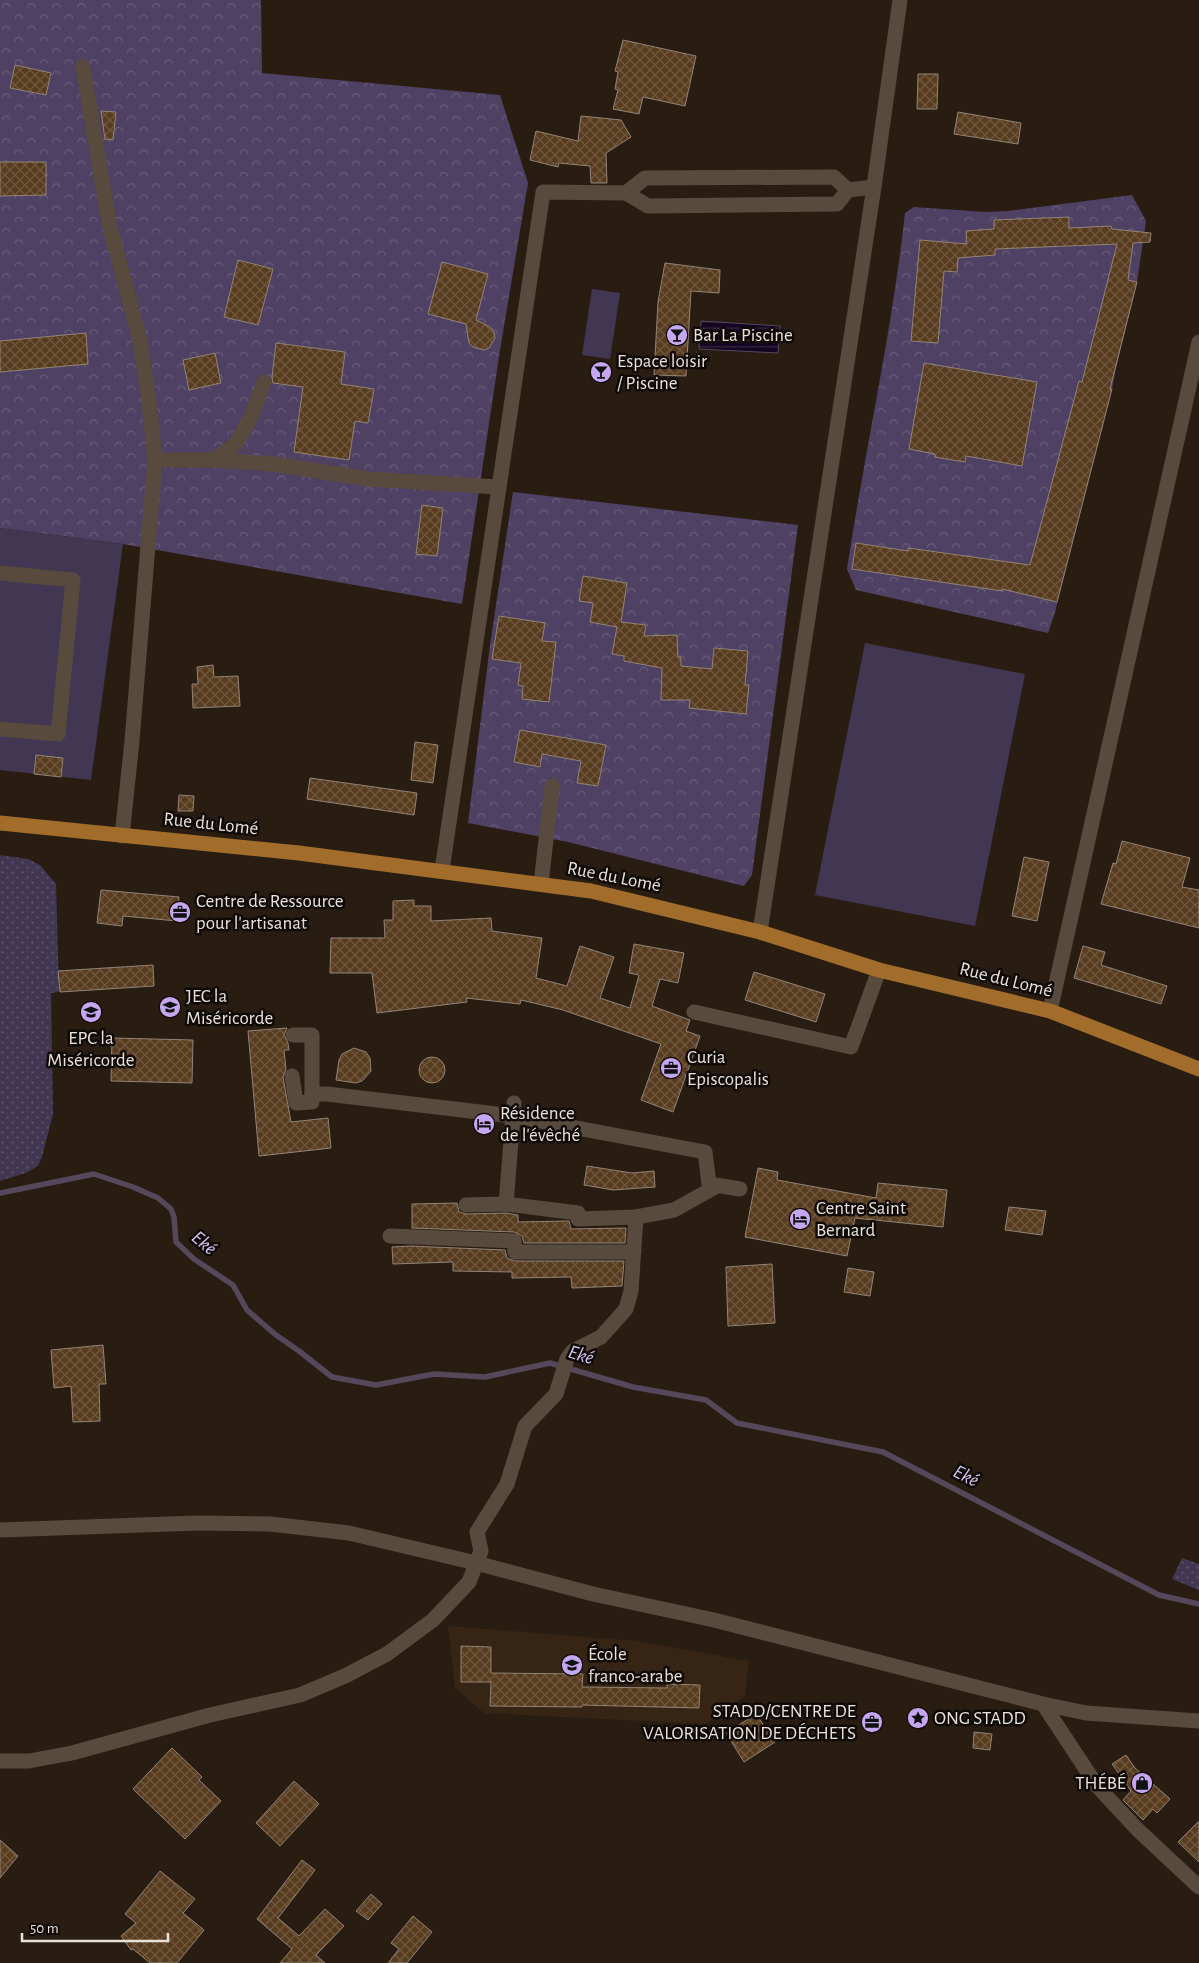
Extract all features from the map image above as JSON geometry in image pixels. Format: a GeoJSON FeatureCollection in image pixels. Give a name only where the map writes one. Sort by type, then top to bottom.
{"type":"FeatureCollection","features":[{"type":"Feature","properties":{"kind":"main road","name":"Rue du Lomé"},"geometry":{"type":"LineString","coordinates":[[0,823],[299,853],[442,870],[591,891],[760,932],[879,970],[1050,1011],[1199,1069]]}},
{"type":"Feature","properties":{"kind":"street"},"geometry":{"type":"LineString","coordinates":[[760,932],[874,187],[900,0]]}},
{"type":"Feature","properties":{"kind":"street"},"geometry":{"type":"LineString","coordinates":[[83,67],[109,223],[140,341],[155,460],[133,732],[122,836]]}},
{"type":"Feature","properties":{"kind":"street"},"geometry":{"type":"LineString","coordinates":[[626,193],[645,178],[834,177],[848,190]]}},
{"type":"Feature","properties":{"kind":"street"},"geometry":{"type":"LineString","coordinates":[[442,870],[543,192],[626,193],[648,206],[837,204],[848,190],[874,187]]}},
{"type":"Feature","properties":{"kind":"street"},"geometry":{"type":"LineString","coordinates":[[1050,1011],[1199,342]]}},
{"type":"Feature","properties":{"kind":"street"},"geometry":{"type":"LineString","coordinates":[[214,460],[236,444],[252,415],[264,382]]}},
{"type":"Feature","properties":{"kind":"street"},"geometry":{"type":"LineString","coordinates":[[155,460],[214,460],[273,464],[369,479],[498,487]]}},
{"type":"Feature","properties":{"kind":"street"},"geometry":{"type":"LineString","coordinates":[[0,573],[73,580],[58,734],[0,728]]}},
{"type":"Feature","properties":{"kind":"street"},"geometry":{"type":"LineString","coordinates":[[540,884],[552,786]]}},
{"type":"Feature","properties":{"kind":"street"},"geometry":{"type":"LineString","coordinates":[[694,1012],[851,1047],[879,970]]}},
{"type":"Feature","properties":{"kind":"street"},"geometry":{"type":"LineString","coordinates":[[292,1076],[296,1103],[312,1102],[312,1035],[293,1035]]}},
{"type":"Feature","properties":{"kind":"street"},"geometry":{"type":"LineString","coordinates":[[312,1094],[514,1109],[705,1152],[709,1184],[740,1189]]}},
{"type":"Feature","properties":{"kind":"street"},"geometry":{"type":"LineString","coordinates":[[506,1204],[514,1109]]}},
{"type":"Feature","properties":{"kind":"street"},"geometry":{"type":"LineString","coordinates":[[466,1205],[506,1204],[578,1213],[578,1219],[636,1217],[674,1210],[717,1186]]}},
{"type":"Feature","properties":{"kind":"street"},"geometry":{"type":"LineString","coordinates":[[0,1761],[29,1761],[72,1753],[210,1715],[300,1695],[345,1676],[387,1654],[433,1620],[468,1582],[481,1551],[477,1532],[506,1484],[525,1426],[556,1394],[567,1359],[573,1350],[601,1337],[626,1309],[631,1291],[636,1217]]}},
{"type":"Feature","properties":{"kind":"street"},"geometry":{"type":"LineString","coordinates":[[390,1236],[514,1240],[515,1252],[634,1252]]}},
{"type":"Feature","properties":{"kind":"street"},"geometry":{"type":"LineString","coordinates":[[0,1530],[197,1523],[270,1524],[349,1533],[476,1563],[593,1594],[714,1620],[1043,1704],[1086,1713],[1199,1720]]}},
{"type":"Feature","properties":{"kind":"street"},"geometry":{"type":"LineString","coordinates":[[1043,1704],[1097,1786],[1137,1829],[1199,1887]]}},
{"type":"Feature","properties":{"kind":"shaded area"},"geometry":{"type":"Polygon","coordinates":[[[592,289],[620,293],[610,359],[582,355],[592,289]]]}},
{"type":"Feature","properties":{"kind":"shaded area"},"geometry":{"type":"Polygon","coordinates":[[[701,321],[780,326],[778,353],[699,349],[701,321]]]}},
{"type":"Feature","properties":{"kind":"shaded area"},"geometry":{"type":"Polygon","coordinates":[[[0,528],[123,544],[91,780],[0,770],[0,528]]]}},
{"type":"Feature","properties":{"kind":"shaded area"},"geometry":{"type":"Polygon","coordinates":[[[865,643],[1025,674],[975,926],[815,895],[865,643]]]}},
{"type":"Feature","properties":{"kind":"shaded area"},"geometry":{"type":"Polygon","coordinates":[[[0,855],[28,859],[40,865],[56,884],[59,992],[51,993],[53,1114],[42,1157],[38,1166],[26,1173],[0,1181],[0,855]]]}},
{"type":"Feature","properties":{"kind":"shaded area"},"geometry":{"type":"Polygon","coordinates":[[[1182,1558],[1199,1564],[1199,1590],[1172,1579],[1182,1558]]]}},
{"type":"Feature","properties":{"kind":"shaded area"},"geometry":{"type":"Polygon","coordinates":[[[448,1626],[636,1641],[749,1661],[745,1696],[706,1724],[484,1713],[455,1688],[448,1626]]]}},
{"type":"Feature","properties":{"kind":"green space"},"geometry":{"type":"Polygon","coordinates":[[[0,0],[261,0],[262,73],[500,95],[528,183],[500,350],[462,604],[123,544],[0,528],[0,0]]]}},
{"type":"Feature","properties":{"kind":"green space"},"geometry":{"type":"Polygon","coordinates":[[[1132,195],[1146,221],[1137,282],[1112,389],[1048,633],[856,590],[847,569],[886,347],[905,213],[914,207],[986,212],[1008,211],[1132,195]]]}},
{"type":"Feature","properties":{"kind":"green space"},"geometry":{"type":"Polygon","coordinates":[[[513,492],[798,525],[752,875],[744,886],[568,842],[468,823],[490,645],[513,492]]]}},
{"type":"Feature","properties":{"kind":"building"},"geometry":{"type":"Polygon","coordinates":[[[623,40],[696,56],[685,106],[643,97],[639,114],[613,109],[618,90],[615,89],[618,72],[615,71],[623,40]]]}},
{"type":"Feature","properties":{"kind":"building"},"geometry":{"type":"Polygon","coordinates":[[[15,65],[51,73],[46,95],[10,88],[15,65]]]}},
{"type":"Feature","properties":{"kind":"building"},"geometry":{"type":"Polygon","coordinates":[[[918,74],[938,74],[937,109],[917,109],[918,74]]]}},
{"type":"Feature","properties":{"kind":"building"},"geometry":{"type":"Polygon","coordinates":[[[101,111],[116,112],[113,140],[105,139],[101,111]]]}},
{"type":"Feature","properties":{"kind":"building"},"geometry":{"type":"Polygon","coordinates":[[[958,112],[1021,123],[1018,144],[954,134],[958,112]]]}},
{"type":"Feature","properties":{"kind":"building"},"geometry":{"type":"Polygon","coordinates":[[[581,116],[621,120],[631,137],[606,153],[607,183],[591,183],[590,166],[559,163],[558,167],[530,160],[536,131],[578,141],[581,116]]]}},
{"type":"Feature","properties":{"kind":"building"},"geometry":{"type":"Polygon","coordinates":[[[0,162],[46,162],[46,195],[0,196],[0,162]]]}},
{"type":"Feature","properties":{"kind":"building"},"geometry":{"type":"Polygon","coordinates":[[[1069,217],[1069,228],[1111,226],[1112,229],[1151,233],[1150,242],[1133,243],[1128,280],[1137,282],[1110,389],[1112,389],[1057,602],[1002,589],[1002,591],[852,569],[856,543],[908,551],[908,548],[1030,565],[1079,381],[1082,382],[1117,244],[995,249],[995,255],[958,258],[957,272],[944,271],[938,343],[911,341],[920,240],[967,244],[966,231],[994,229],[994,220],[1069,217]]]}},
{"type":"Feature","properties":{"kind":"building"},"geometry":{"type":"Polygon","coordinates":[[[238,260],[273,269],[258,325],[224,317],[238,260]]]}},
{"type":"Feature","properties":{"kind":"building"},"geometry":{"type":"Polygon","coordinates":[[[442,262],[488,274],[476,320],[490,327],[494,332],[495,338],[489,348],[484,350],[473,347],[469,343],[466,324],[428,314],[442,262]]]}},
{"type":"Feature","properties":{"kind":"building"},"geometry":{"type":"Polygon","coordinates":[[[665,263],[720,270],[719,293],[691,291],[686,376],[654,375],[658,302],[665,263]]]}},
{"type":"Feature","properties":{"kind":"building"},"geometry":{"type":"Polygon","coordinates":[[[86,333],[88,364],[0,372],[0,341],[86,333]]]}},
{"type":"Feature","properties":{"kind":"building"},"geometry":{"type":"Polygon","coordinates":[[[276,343],[345,352],[341,384],[374,389],[368,423],[355,421],[349,460],[294,452],[303,387],[273,383],[276,343]]]}},
{"type":"Feature","properties":{"kind":"building"},"geometry":{"type":"Polygon","coordinates":[[[215,353],[221,383],[189,390],[183,360],[215,353]]]}},
{"type":"Feature","properties":{"kind":"building"},"geometry":{"type":"Polygon","coordinates":[[[924,363],[1037,382],[1022,466],[966,456],[965,462],[935,457],[935,454],[909,449],[924,363]]]}},
{"type":"Feature","properties":{"kind":"building"},"geometry":{"type":"Polygon","coordinates":[[[422,505],[443,508],[437,556],[416,554],[422,505]]]}},
{"type":"Feature","properties":{"kind":"building"},"geometry":{"type":"Polygon","coordinates":[[[583,576],[627,583],[621,622],[646,625],[644,636],[677,635],[678,657],[681,657],[681,666],[712,669],[714,648],[748,651],[745,685],[749,685],[746,714],[689,708],[690,700],[661,700],[662,668],[624,661],[624,656],[612,654],[617,627],[590,622],[593,603],[579,601],[583,576]]]}},
{"type":"Feature","properties":{"kind":"building"},"geometry":{"type":"Polygon","coordinates":[[[499,616],[545,623],[542,641],[556,642],[549,702],[522,699],[523,686],[518,685],[521,663],[492,659],[499,616]]]}},
{"type":"Feature","properties":{"kind":"building"},"geometry":{"type":"Polygon","coordinates":[[[213,665],[214,677],[238,676],[240,706],[193,708],[192,684],[198,684],[197,667],[213,665]]]}},
{"type":"Feature","properties":{"kind":"building"},"geometry":{"type":"Polygon","coordinates":[[[520,730],[606,745],[598,786],[577,783],[581,761],[542,754],[540,767],[514,762],[520,730]]]}},
{"type":"Feature","properties":{"kind":"building"},"geometry":{"type":"Polygon","coordinates":[[[415,742],[438,745],[433,783],[411,780],[415,742]]]}},
{"type":"Feature","properties":{"kind":"building"},"geometry":{"type":"Polygon","coordinates":[[[36,755],[63,758],[61,777],[34,774],[36,755]]]}},
{"type":"Feature","properties":{"kind":"building"},"geometry":{"type":"Polygon","coordinates":[[[310,778],[417,793],[414,815],[307,799],[310,778]]]}},
{"type":"Feature","properties":{"kind":"building"},"geometry":{"type":"Polygon","coordinates":[[[179,795],[194,796],[193,811],[178,811],[179,795]]]}},
{"type":"Feature","properties":{"kind":"building"},"geometry":{"type":"Polygon","coordinates":[[[1122,841],[1190,858],[1182,887],[1199,890],[1199,928],[1101,904],[1113,863],[1116,864],[1122,841]]]}},
{"type":"Feature","properties":{"kind":"building"},"geometry":{"type":"Polygon","coordinates":[[[1024,857],[1049,862],[1037,921],[1012,916],[1024,857]]]}},
{"type":"Feature","properties":{"kind":"building"},"geometry":{"type":"Polygon","coordinates":[[[101,890],[179,897],[177,921],[123,916],[122,926],[97,923],[101,890]]]}},
{"type":"Feature","properties":{"kind":"building"},"geometry":{"type":"Polygon","coordinates":[[[414,900],[414,906],[431,906],[431,921],[491,918],[492,931],[542,938],[536,978],[567,986],[580,946],[614,957],[600,998],[630,1008],[639,975],[629,973],[634,944],[684,953],[678,983],[660,979],[652,1006],[690,1020],[686,1031],[700,1036],[673,1112],[641,1100],[661,1044],[563,1010],[521,1000],[520,1004],[466,998],[467,1002],[377,1013],[372,973],[330,973],[331,938],[385,938],[384,920],[393,920],[393,901],[414,900]]]}},
{"type":"Feature","properties":{"kind":"building"},"geometry":{"type":"Polygon","coordinates":[[[1083,946],[1105,952],[1101,965],[1167,986],[1161,1004],[1074,978],[1083,946]]]}},
{"type":"Feature","properties":{"kind":"building"},"geometry":{"type":"Polygon","coordinates":[[[153,965],[154,986],[60,992],[58,971],[153,965]]]}},
{"type":"Feature","properties":{"kind":"building"},"geometry":{"type":"Polygon","coordinates":[[[754,972],[825,994],[816,1022],[745,1000],[754,972]]]}},
{"type":"Feature","properties":{"kind":"building"},"geometry":{"type":"Polygon","coordinates":[[[287,1028],[284,1035],[289,1050],[284,1050],[286,1069],[283,1077],[291,1122],[328,1118],[331,1148],[259,1156],[248,1031],[287,1028]]]}},
{"type":"Feature","properties":{"kind":"building"},"geometry":{"type":"Polygon","coordinates":[[[112,1038],[193,1040],[192,1083],[111,1081],[112,1038]]]}},
{"type":"Feature","properties":{"kind":"building"},"geometry":{"type":"Polygon","coordinates":[[[354,1048],[366,1052],[370,1058],[371,1071],[362,1081],[356,1083],[336,1080],[339,1060],[342,1054],[354,1048]]]}},
{"type":"Feature","properties":{"kind":"building"},"geometry":{"type":"Polygon","coordinates":[[[432,1057],[441,1061],[445,1070],[441,1079],[432,1083],[423,1079],[419,1070],[423,1061],[432,1057]]]}},
{"type":"Feature","properties":{"kind":"building"},"geometry":{"type":"Polygon","coordinates":[[[587,1166],[632,1173],[654,1171],[655,1187],[613,1190],[584,1185],[587,1166]]]}},
{"type":"Feature","properties":{"kind":"building"},"geometry":{"type":"Polygon","coordinates":[[[758,1168],[778,1172],[777,1180],[876,1198],[878,1183],[947,1190],[943,1227],[855,1218],[847,1256],[745,1237],[758,1168]]]}},
{"type":"Feature","properties":{"kind":"building"},"geometry":{"type":"Polygon","coordinates":[[[457,1203],[459,1212],[466,1214],[506,1213],[518,1215],[518,1222],[569,1221],[571,1229],[626,1228],[625,1243],[524,1243],[522,1236],[514,1232],[412,1228],[412,1204],[457,1203]]]}},
{"type":"Feature","properties":{"kind":"building"},"geometry":{"type":"Polygon","coordinates":[[[1009,1207],[1046,1211],[1042,1235],[1005,1230],[1009,1207]]]}},
{"type":"Feature","properties":{"kind":"building"},"geometry":{"type":"Polygon","coordinates":[[[392,1247],[505,1250],[507,1258],[515,1261],[624,1261],[622,1286],[572,1288],[571,1277],[512,1278],[512,1272],[453,1271],[453,1262],[393,1264],[392,1247]]]}},
{"type":"Feature","properties":{"kind":"building"},"geometry":{"type":"Polygon","coordinates":[[[772,1264],[775,1323],[728,1326],[726,1267],[772,1264]]]}},
{"type":"Feature","properties":{"kind":"building"},"geometry":{"type":"Polygon","coordinates":[[[848,1268],[874,1272],[870,1296],[844,1292],[848,1268]]]}},
{"type":"Feature","properties":{"kind":"building"},"geometry":{"type":"Polygon","coordinates":[[[103,1345],[106,1384],[99,1384],[100,1421],[73,1422],[71,1386],[54,1388],[51,1350],[103,1345]]]}},
{"type":"Feature","properties":{"kind":"building"},"geometry":{"type":"Polygon","coordinates":[[[461,1646],[491,1647],[491,1673],[583,1674],[582,1687],[667,1688],[667,1684],[700,1685],[699,1708],[582,1705],[582,1707],[490,1706],[491,1682],[461,1682],[461,1646]]]}},
{"type":"Feature","properties":{"kind":"building"},"geometry":{"type":"Polygon","coordinates":[[[756,1714],[775,1742],[744,1762],[726,1733],[756,1714]]]}},
{"type":"Feature","properties":{"kind":"building"},"geometry":{"type":"Polygon","coordinates":[[[974,1732],[992,1734],[990,1750],[973,1748],[974,1732]]]}},
{"type":"Feature","properties":{"kind":"building"},"geometry":{"type":"Polygon","coordinates":[[[172,1748],[202,1777],[199,1780],[221,1801],[185,1839],[133,1789],[172,1748]]]}},
{"type":"Feature","properties":{"kind":"building"},"geometry":{"type":"Polygon","coordinates":[[[1126,1755],[1135,1768],[1170,1799],[1157,1813],[1153,1809],[1143,1820],[1123,1800],[1131,1791],[1112,1764],[1126,1755]]]}},
{"type":"Feature","properties":{"kind":"building"},"geometry":{"type":"Polygon","coordinates":[[[294,1781],[319,1804],[280,1846],[256,1823],[294,1781]]]}},
{"type":"Feature","properties":{"kind":"building"},"geometry":{"type":"Polygon","coordinates":[[[1199,1821],[1199,1862],[1178,1842],[1199,1821]]]}},
{"type":"Feature","properties":{"kind":"building"},"geometry":{"type":"Polygon","coordinates":[[[0,1840],[18,1856],[0,1878],[0,1840]]]}},
{"type":"Feature","properties":{"kind":"building"},"geometry":{"type":"Polygon","coordinates":[[[302,1860],[315,1870],[278,1918],[299,1936],[325,1909],[344,1926],[316,1955],[325,1963],[280,1963],[292,1949],[257,1919],[302,1860]]]}},
{"type":"Feature","properties":{"kind":"building"},"geometry":{"type":"Polygon","coordinates":[[[160,1871],[195,1899],[183,1913],[204,1930],[177,1963],[150,1963],[133,1949],[131,1950],[121,1936],[136,1923],[125,1914],[160,1871]]]}},
{"type":"Feature","properties":{"kind":"building"},"geometry":{"type":"Polygon","coordinates":[[[371,1894],[382,1904],[368,1920],[356,1911],[371,1894]]]}},
{"type":"Feature","properties":{"kind":"building"},"geometry":{"type":"Polygon","coordinates":[[[413,1916],[432,1932],[407,1963],[388,1963],[399,1949],[391,1943],[413,1916]]]}},
{"type":"Feature","properties":{"kind":"waterway","name":"Eké"},"geometry":{"type":"LineString","coordinates":[[0,1193],[94,1174],[133,1187],[158,1198],[171,1209],[174,1217],[176,1242],[194,1259],[233,1285],[247,1310],[276,1335],[332,1377],[376,1385],[434,1374],[485,1377],[550,1363],[633,1387],[706,1400],[737,1423],[883,1452],[1159,1595],[1199,1604]]}},
{"type":"Feature","properties":{"kind":"place","name":"Bar La Piscine"},"geometry":{"type":"Point","coordinates":[677,335]}},
{"type":"Feature","properties":{"kind":"place","name":"Espace loisir / Piscine"},"geometry":{"type":"Point","coordinates":[601,372]}},
{"type":"Feature","properties":{"kind":"place","name":"Centre de Ressource pour l'artisanat"},"geometry":{"type":"Point","coordinates":[180,912]}},
{"type":"Feature","properties":{"kind":"place","name":"JEC la Miséricorde"},"geometry":{"type":"Point","coordinates":[170,1007]}},
{"type":"Feature","properties":{"kind":"place","name":"EPC la Miséricorde"},"geometry":{"type":"Point","coordinates":[91,1012]}},
{"type":"Feature","properties":{"kind":"place","name":"Curia Episcopalis"},"geometry":{"type":"Point","coordinates":[671,1068]}},
{"type":"Feature","properties":{"kind":"place","name":"Résidence de l'évêché"},"geometry":{"type":"Point","coordinates":[484,1124]}},
{"type":"Feature","properties":{"kind":"place","name":"Centre Saint Bernard"},"geometry":{"type":"Point","coordinates":[800,1219]}},
{"type":"Feature","properties":{"kind":"place","name":"École franco-arabe"},"geometry":{"type":"Point","coordinates":[572,1665]}},
{"type":"Feature","properties":{"kind":"place","name":"ONG STADD"},"geometry":{"type":"Point","coordinates":[918,1718]}},
{"type":"Feature","properties":{"kind":"place","name":"STADD/CENTRE DE VALORISATION DE DÉCHETS"},"geometry":{"type":"Point","coordinates":[872,1722]}},
{"type":"Feature","properties":{"kind":"place","name":"THÉBÉ"},"geometry":{"type":"Point","coordinates":[1142,1783]}}]}
